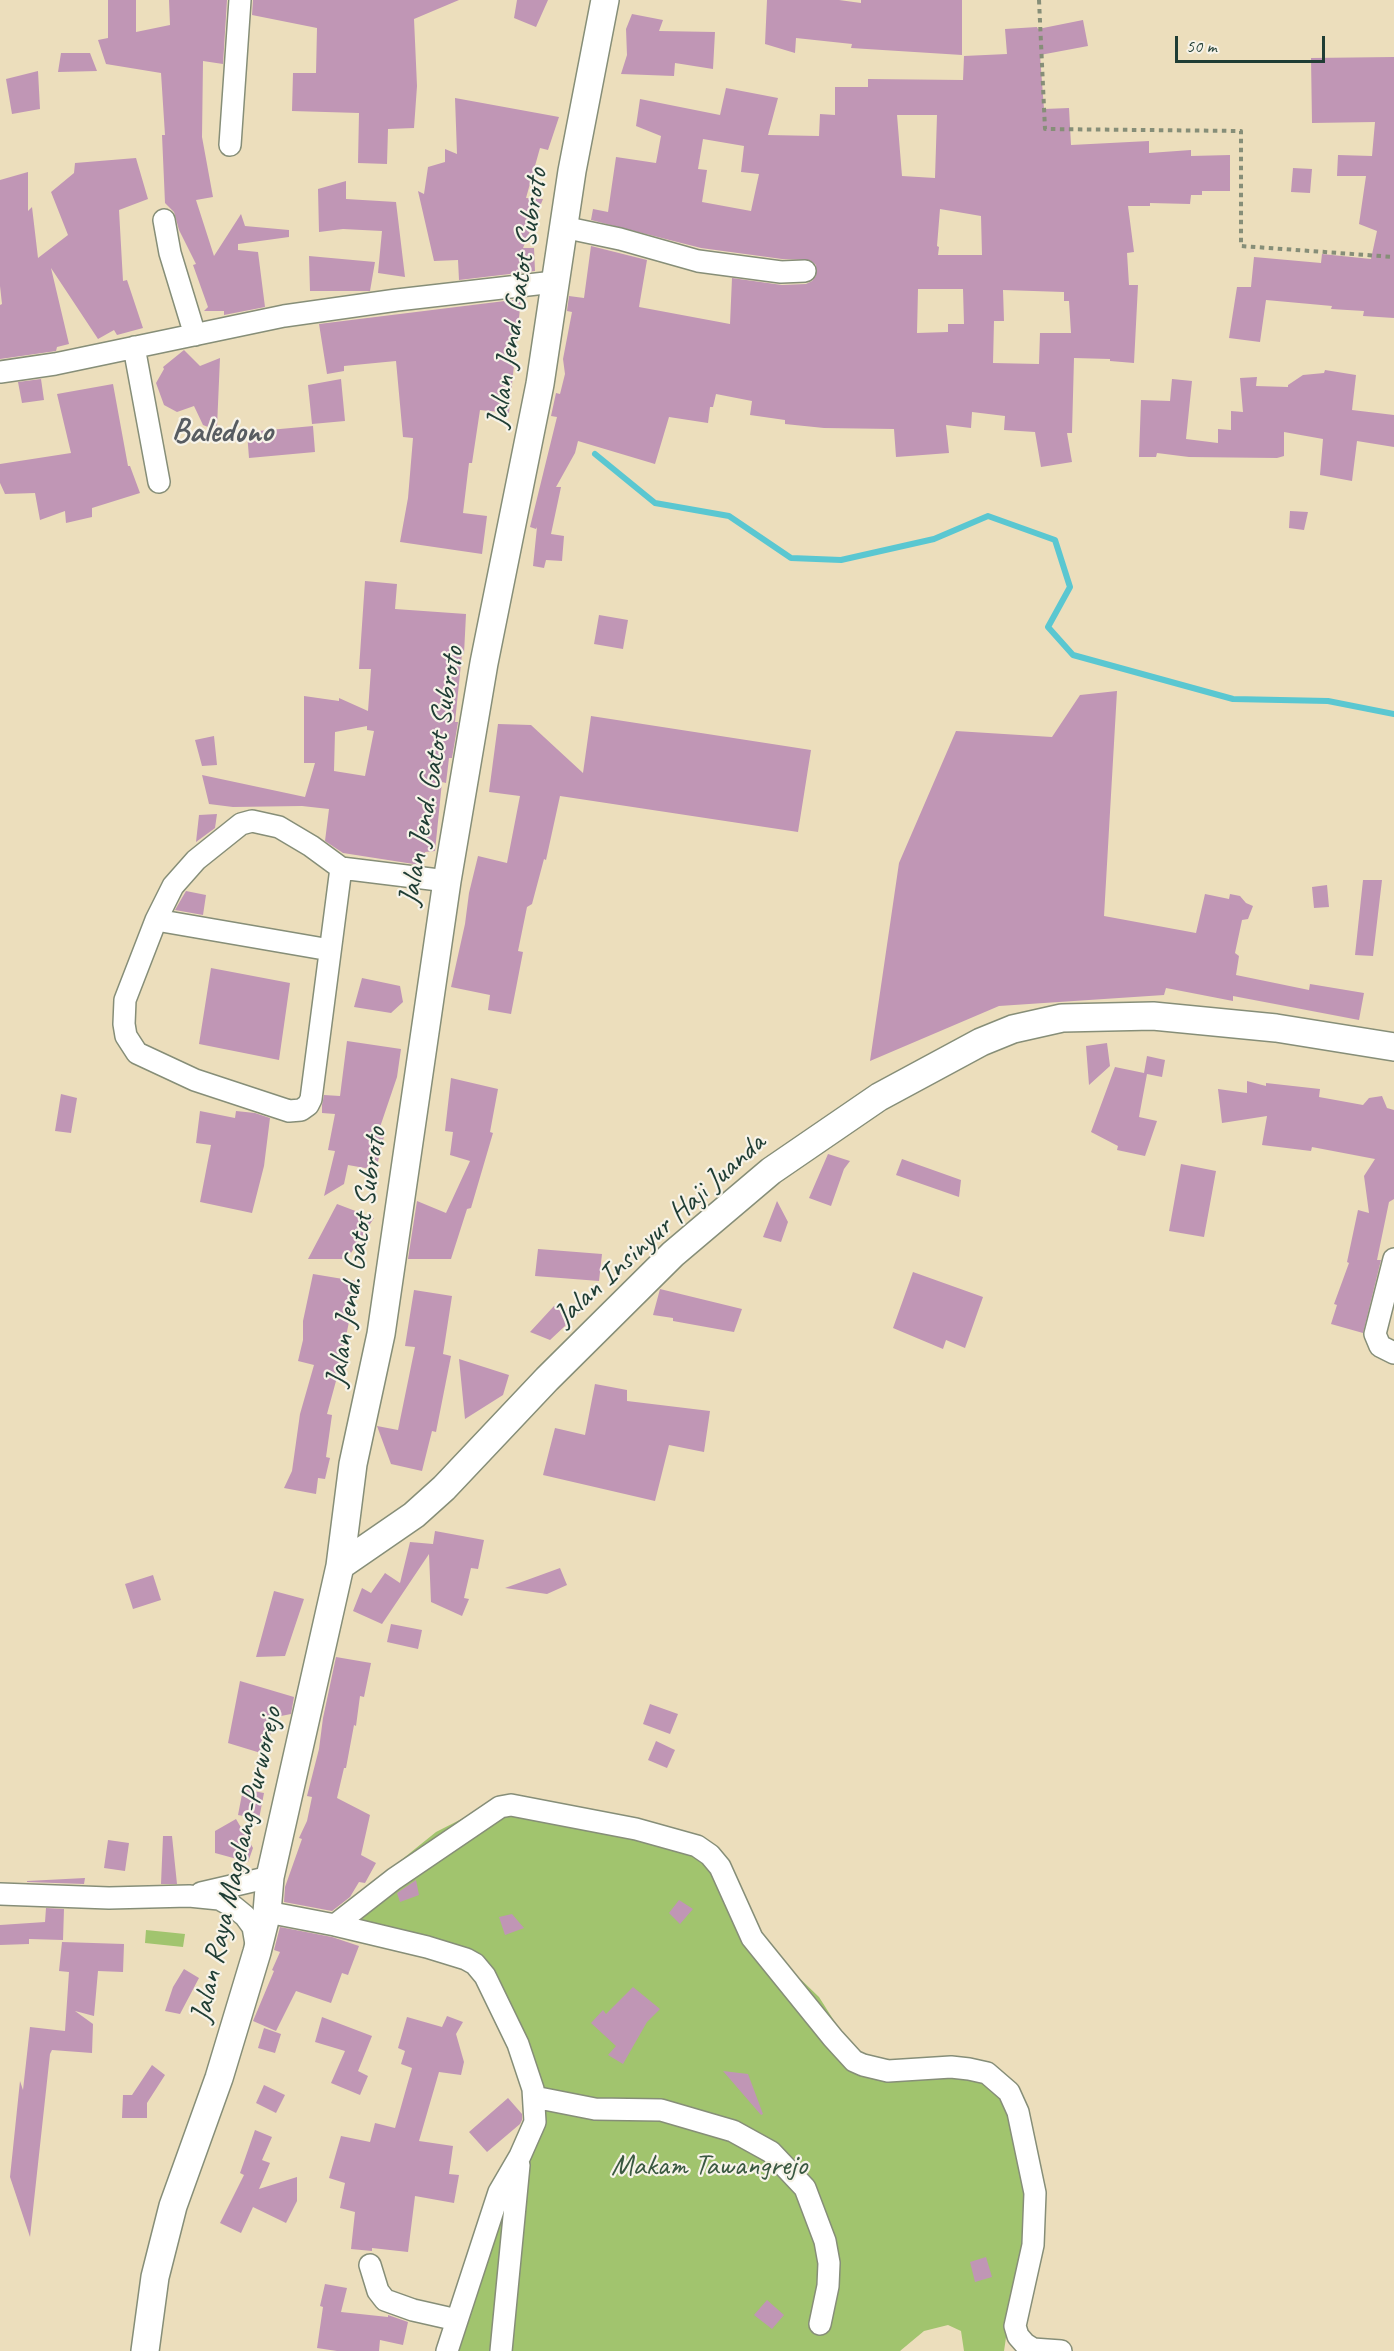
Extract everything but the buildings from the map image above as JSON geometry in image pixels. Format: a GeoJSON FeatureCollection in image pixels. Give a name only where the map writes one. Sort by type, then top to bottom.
{"type":"FeatureCollection","features":[{"type":"Feature","properties":{"kind":"main road","name":"Jalan Jend. Gatot Subroto"},"geometry":{"type":"LineString","coordinates":[[340,1566],[353,1464],[381,1334],[447,881],[484,663],[540,384],[563,227],[605,0]]}},
{"type":"Feature","properties":{"kind":"main road","name":"Jalan Insinyur Haji Juanda"},"geometry":{"type":"LineString","coordinates":[[340,1566],[414,1515],[444,1488],[547,1379],[673,1254],[771,1171],[879,1097],[981,1042],[1013,1029],[1062,1018],[1153,1016],[1276,1028],[1394,1047]]}},
{"type":"Feature","properties":{"kind":"main road","name":"Jalan Raya Magelang-Purworejo"},"geometry":{"type":"LineString","coordinates":[[145,2351],[155,2277],[173,2206],[219,2078],[267,1912],[270,1877],[340,1566]]}},
{"type":"Feature","properties":{"kind":"street"},"geometry":{"type":"LineString","coordinates":[[230,145],[240,0]]}},
{"type":"Feature","properties":{"kind":"street"},"geometry":{"type":"LineString","coordinates":[[164,220],[170,253],[195,335]]}},
{"type":"Feature","properties":{"kind":"street"},"geometry":{"type":"LineString","coordinates":[[563,227],[698,261],[781,272],[805,271]]}},
{"type":"Feature","properties":{"kind":"street"},"geometry":{"type":"LineString","coordinates":[[0,372],[55,364],[284,316],[555,282]]}},
{"type":"Feature","properties":{"kind":"street"},"geometry":{"type":"LineString","coordinates":[[135,348],[159,482]]}},
{"type":"Feature","properties":{"kind":"street"},"geometry":{"type":"LineString","coordinates":[[341,868],[311,1099],[301,1110],[289,1111],[195,1080],[137,1053],[131,1047],[124,1024],[125,999],[156,920],[173,886],[211,847],[246,822],[263,823],[285,830],[341,868],[447,881]]}},
{"type":"Feature","properties":{"kind":"street"},"geometry":{"type":"LineString","coordinates":[[156,920],[330,950]]}},
{"type":"Feature","properties":{"kind":"street"},"geometry":{"type":"LineString","coordinates":[[1394,1259],[1375,1334],[1380,1346],[1394,1353]]}},
{"type":"Feature","properties":{"kind":"street"},"geometry":{"type":"LineString","coordinates":[[335,1925],[394,1879],[500,1808],[511,1805],[636,1829],[697,1846],[710,1855],[720,1867],[752,1938],[854,2061],[888,2071],[951,2067],[969,2069],[987,2073],[1009,2092],[1018,2112],[1035,2193],[1033,2246],[1015,2326],[1018,2336],[1033,2349],[1061,2351]]}},
{"type":"Feature","properties":{"kind":"street"},"geometry":{"type":"LineString","coordinates":[[189,1896],[270,1877]]}},
{"type":"Feature","properties":{"kind":"street"},"geometry":{"type":"LineString","coordinates":[[0,1894],[109,1898],[189,1896],[219,1899],[239,1910],[253,1927],[257,1952]]}},
{"type":"Feature","properties":{"kind":"street"},"geometry":{"type":"LineString","coordinates":[[267,1912],[335,1925],[427,1947],[466,1959],[475,1964],[488,1981],[518,2044],[529,2072],[534,2097],[535,2122],[520,2156],[499,2192],[447,2351]]}},
{"type":"Feature","properties":{"kind":"street"},"geometry":{"type":"LineString","coordinates":[[534,2097],[595,2109],[661,2110],[733,2131],[771,2152],[805,2188],[825,2241],[829,2263],[828,2286],[820,2324]]}},
{"type":"Feature","properties":{"kind":"street"},"geometry":{"type":"LineString","coordinates":[[501,2351],[520,2156]]}},
{"type":"Feature","properties":{"kind":"street"},"geometry":{"type":"LineString","coordinates":[[370,2265],[378,2291],[385,2300],[413,2310],[457,2320]]}},
{"type":"Feature","properties":{"kind":"path"},"geometry":{"type":"LineString","coordinates":[[1039,0],[1045,129],[1240,131],[1241,246],[1394,257]]}},
{"type":"Feature","properties":{"kind":"green space","name":"Makam Tawangrejo"},"geometry":{"type":"Polygon","coordinates":[[[493,1803],[700,1851],[717,1876],[732,1919],[749,1942],[789,1968],[819,1997],[852,2049],[875,2065],[994,2078],[1021,2136],[1035,2212],[1015,2277],[1004,2351],[964,2351],[961,2331],[948,2325],[924,2331],[900,2351],[457,2351],[473,2283],[525,2159],[531,2090],[472,1955],[355,1921],[369,1886],[436,1832],[493,1803]]]}},
{"type":"Feature","properties":{"kind":"green space"},"geometry":{"type":"Polygon","coordinates":[[[146,1930],[185,1934],[183,1947],[145,1943],[146,1930]]]}},
{"type":"Feature","properties":{"kind":"waterway"},"geometry":{"type":"LineString","coordinates":[[595,454],[655,503],[729,516],[791,558],[841,560],[934,539],[988,516],[1055,540],[1070,587],[1048,627],[1073,655],[1233,699],[1328,701],[1394,714]]}},
{"type":"Feature","properties":{"kind":"district","name":"Baledono"},"geometry":{"type":"Point","coordinates":[222,432]}}]}
